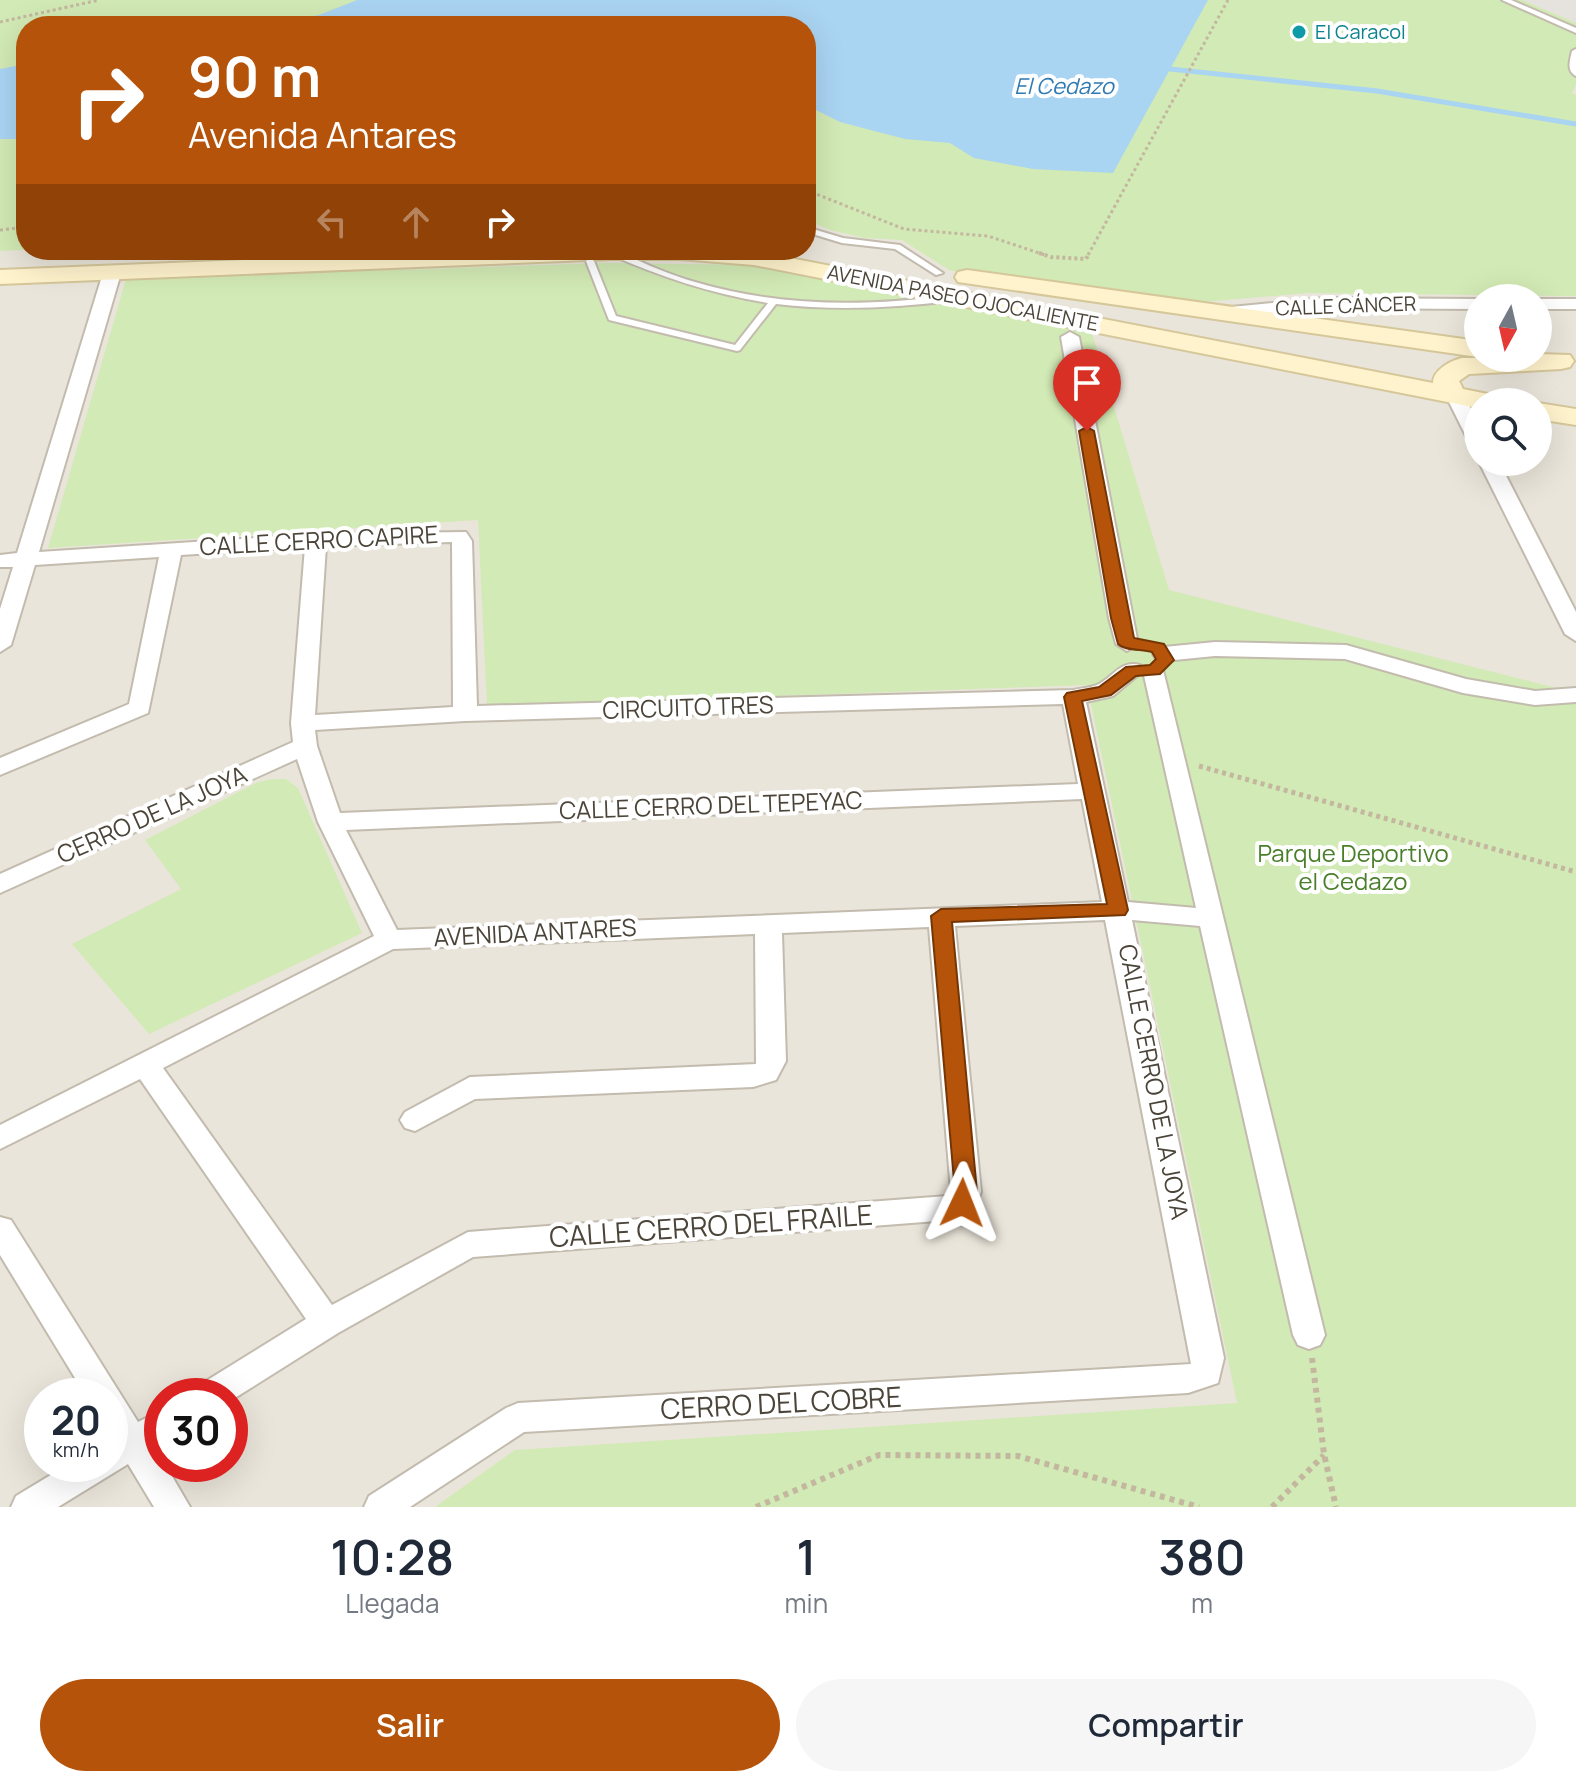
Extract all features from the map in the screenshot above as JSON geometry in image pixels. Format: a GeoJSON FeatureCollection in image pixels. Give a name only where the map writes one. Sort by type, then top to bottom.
{"type":"FeatureCollection","features":[{"type":"Feature","properties":{"kind":"main road","name":"AVENIDA PASEO OJOCALIENTE"},"geometry":{"type":"LineString","coordinates":[[816,255],[1464,347]]}},
{"type":"Feature","properties":{"kind":"main road","name":"AVENIDA PASEO OJOCALIENTE"},"geometry":{"type":"LineString","coordinates":[[0,277],[486,260]]}},
{"type":"Feature","properties":{"kind":"main road","name":"AVENIDA PASEO OJOCALIENTE"},"geometry":{"type":"LineString","coordinates":[[765,260],[1464,398]]}},
{"type":"Feature","properties":{"kind":"main road"},"geometry":{"type":"LineString","coordinates":[[1380,381],[1403,380],[1419,373],[1424,366],[1408,345],[1394,338]]}},
{"type":"Feature","properties":{"kind":"main road"},"geometry":{"type":"LineString","coordinates":[[1455,396],[1447,388],[1445,379],[1462,366],[1558,361]]}},
{"type":"Feature","properties":{"kind":"main road"},"geometry":{"type":"LineString","coordinates":[[1552,413],[1576,417]]}},
{"type":"Feature","properties":{"kind":"street"},"geometry":{"type":"LineString","coordinates":[[0,645],[112,273]]}},
{"type":"Feature","properties":{"kind":"street","name":"CALLE CÁNCER"},"geometry":{"type":"LineString","coordinates":[[1214,313],[1324,303],[1464,304]]}},
{"type":"Feature","properties":{"kind":"street"},"geometry":{"type":"LineString","coordinates":[[1552,304],[1576,305]]}},
{"type":"Feature","properties":{"kind":"street"},"geometry":{"type":"LineString","coordinates":[[1046,315],[1070,337],[1127,644]]}},
{"type":"Feature","properties":{"kind":"street"},"geometry":{"type":"LineString","coordinates":[[1070,337],[1095,324]]}},
{"type":"Feature","properties":{"kind":"street"},"geometry":{"type":"LineString","coordinates":[[1455,396],[1464,413]]}},
{"type":"Feature","properties":{"kind":"street"},"geometry":{"type":"LineString","coordinates":[[1497,476],[1569,604],[1576,634]]}},
{"type":"Feature","properties":{"kind":"street","name":"CALLE CERRO CAPIRE"},"geometry":{"type":"LineString","coordinates":[[0,561],[316,540],[459,536],[462,541],[465,714]]}},
{"type":"Feature","properties":{"kind":"street"},"geometry":{"type":"LineString","coordinates":[[316,540],[304,734],[330,822],[389,940]]}},
{"type":"Feature","properties":{"kind":"street"},"geometry":{"type":"LineString","coordinates":[[0,767],[140,708],[171,550]]}},
{"type":"Feature","properties":{"kind":"street"},"geometry":{"type":"LineString","coordinates":[[1309,1335],[1150,665],[1148,644],[1127,644],[1119,648],[1117,660],[1150,665],[1215,649],[1346,652],[1463,686],[1535,698],[1576,695]]}},
{"type":"Feature","properties":{"kind":"street","name":"CIRCUITO TRES"},"geometry":{"type":"LineString","coordinates":[[304,734],[465,714],[1073,697],[1105,691],[1150,665]]}},
{"type":"Feature","properties":{"kind":"street","name":"CALLE CERRO DE LA JOYA"},"geometry":{"type":"LineString","coordinates":[[1073,697],[1208,1358],[1206,1373]]}},
{"type":"Feature","properties":{"kind":"street","name":"CERRO DE LA JOYA"},"geometry":{"type":"LineString","coordinates":[[0,884],[304,734]]}},
{"type":"Feature","properties":{"kind":"street","name":"CALLE CERRO DEL TEPEYAC"},"geometry":{"type":"LineString","coordinates":[[330,822],[1093,791]]}},
{"type":"Feature","properties":{"kind":"street","name":"AVENIDA ANTARES"},"geometry":{"type":"LineString","coordinates":[[0,1138],[389,940],[768,922],[1118,910],[1212,918]]}},
{"type":"Feature","properties":{"kind":"street","name":"CALLE CERRO DEL FRAILE"},"geometry":{"type":"LineString","coordinates":[[239,1378],[327,1323],[468,1245],[950,1208],[962,1203],[966,1192],[941,916]]}},
{"type":"Feature","properties":{"kind":"street"},"geometry":{"type":"LineString","coordinates":[[415,1120],[470,1088],[753,1076],[766,1072],[772,1061],[768,922]]}},
{"type":"Feature","properties":{"kind":"street"},"geometry":{"type":"LineString","coordinates":[[145,1064],[327,1323]]}},
{"type":"Feature","properties":{"kind":"street"},"geometry":{"type":"LineString","coordinates":[[0,1229],[93,1378]]}},
{"type":"Feature","properties":{"kind":"street","name":"CERRO DEL COBRE"},"geometry":{"type":"LineString","coordinates":[[381,1507],[518,1418],[1188,1379],[1206,1373]]}},
{"type":"Feature","properties":{"kind":"street"},"geometry":{"type":"LineString","coordinates":[[128,1457],[173,1507]]}},
{"type":"Feature","properties":{"kind":"street"},"geometry":{"type":"LineString","coordinates":[[28,1507],[69,1482]]}},
{"type":"Feature","properties":{"kind":"lane"},"geometry":{"type":"LineString","coordinates":[[1505,0],[1576,31]]}},
{"type":"Feature","properties":{"kind":"lane"},"geometry":{"type":"LineString","coordinates":[[1576,51],[1572,65],[1576,74]]}},
{"type":"Feature","properties":{"kind":"lane"},"geometry":{"type":"LineString","coordinates":[[816,232],[842,240],[897,247],[939,273]]}},
{"type":"Feature","properties":{"kind":"lane"},"geometry":{"type":"LineString","coordinates":[[602,260],[612,318],[737,348],[774,301]]}},
{"type":"Feature","properties":{"kind":"lane"},"geometry":{"type":"LineString","coordinates":[[615,260],[734,294],[774,301],[892,306],[962,297]]}},
{"type":"Feature","properties":{"kind":"path"},"geometry":{"type":"LineString","coordinates":[[27,16],[99,0]]}},
{"type":"Feature","properties":{"kind":"path"},"geometry":{"type":"LineString","coordinates":[[816,194],[872,219],[904,229],[988,236],[1051,257],[1086,259],[1228,0]]}},
{"type":"Feature","properties":{"kind":"path"},"geometry":{"type":"LineString","coordinates":[[1175,760],[1576,872]]}},
{"type":"Feature","properties":{"kind":"path"},"geometry":{"type":"LineString","coordinates":[[1309,1335],[1324,1454],[1336,1507]]}},
{"type":"Feature","properties":{"kind":"path"},"geometry":{"type":"LineString","coordinates":[[1272,1507],[1324,1454]]}},
{"type":"Feature","properties":{"kind":"path"},"geometry":{"type":"LineString","coordinates":[[756,1507],[879,1455],[1018,1456],[1199,1507]]}},
{"type":"Feature","properties":{"kind":"shaded area"},"geometry":{"type":"Polygon","coordinates":[[[0,0],[1576,0],[1576,1507],[0,1507],[0,0]]]}},
{"type":"Feature","properties":{"kind":"shaded area"},"geometry":{"type":"Polygon","coordinates":[[[1522,0],[1576,0],[1576,23],[1522,0]]]}},
{"type":"Feature","properties":{"kind":"green space"},"geometry":{"type":"Polygon","coordinates":[[[0,0],[1522,0],[1576,23],[1576,84],[1572,93],[1576,95],[1576,296],[1552,296],[1552,284],[1464,284],[1464,295],[1308,293],[1201,302],[1093,295],[981,278],[949,270],[902,240],[865,238],[830,230],[816,224],[816,16],[16,16],[16,250],[0,251],[0,0]]]}},
{"type":"Feature","properties":{"kind":"green space","name":"Parque Deportivo el Cedazo"},"geometry":{"type":"Polygon","coordinates":[[[607,263],[751,265],[914,293],[1091,330],[1169,590],[1576,693],[1576,1507],[435,1507],[515,1450],[1237,1403],[1087,685],[487,706],[478,520],[48,548],[126,279],[607,263]]]}},
{"type":"Feature","properties":{"kind":"green space"},"geometry":{"type":"Polygon","coordinates":[[[286,779],[298,788],[362,933],[149,1034],[72,944],[181,889],[145,840],[258,782],[286,779]]]}},
{"type":"Feature","properties":{"kind":"water","name":"El Cedazo"},"geometry":{"type":"Polygon","coordinates":[[[357,0],[1208,0],[1113,173],[1033,169],[974,158],[950,143],[905,139],[840,122],[816,110],[816,16],[314,16],[357,0]]]}},
{"type":"Feature","properties":{"kind":"water"},"geometry":{"type":"Polygon","coordinates":[[[16,66],[16,139],[0,139],[0,69],[16,66]]]}},
{"type":"Feature","properties":{"kind":"waterway","name":"El Cedazo"},"geometry":{"type":"LineString","coordinates":[[1170,69],[1377,91],[1576,124]]}},
{"type":"Feature","properties":{"kind":"place","name":"El Caracol"},"geometry":{"type":"Point","coordinates":[1299,32]}},
{"type":"Feature","properties":{"kind":"route"},"geometry":{"type":"LineString","coordinates":[[962,1203],[966,1192],[941,916],[1118,910],[1073,697],[1105,691],[1132,670],[1154,671],[1162,667],[1166,660],[1158,648],[1137,642],[1127,644],[1087,431]]}}]}
